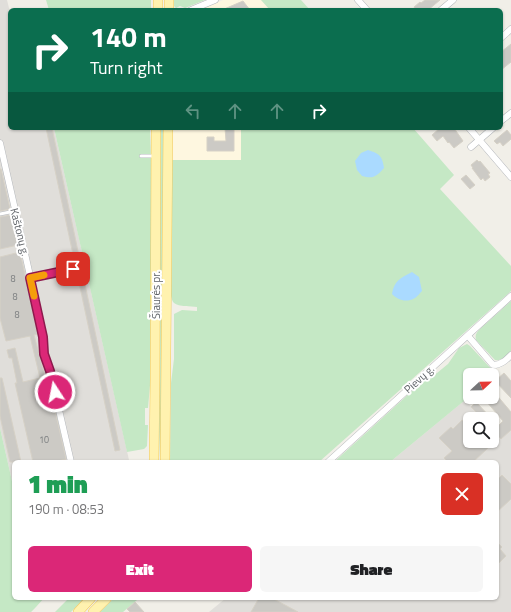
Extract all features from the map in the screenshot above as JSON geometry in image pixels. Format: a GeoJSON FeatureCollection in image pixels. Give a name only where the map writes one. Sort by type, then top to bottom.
{"type":"FeatureCollection","features":[{"type":"Feature","properties":{"kind":"main road","name":"Šiaurės pr."},"geometry":{"type":"LineString","coordinates":[[154,460],[156,130]]}},
{"type":"Feature","properties":{"kind":"main road","name":"Šiaurės pr."},"geometry":{"type":"LineString","coordinates":[[165,460],[167,382],[168,130]]}},
{"type":"Feature","properties":{"kind":"main road"},"geometry":{"type":"LineString","coordinates":[[78,612],[89,600]]}},
{"type":"Feature","properties":{"kind":"main road"},"geometry":{"type":"LineString","coordinates":[[94,612],[105,600]]}},
{"type":"Feature","properties":{"kind":"street"},"geometry":{"type":"LineString","coordinates":[[196,8],[215,0]]}},
{"type":"Feature","properties":{"kind":"street"},"geometry":{"type":"LineString","coordinates":[[359,0],[365,8]]}},
{"type":"Feature","properties":{"kind":"street"},"geometry":{"type":"LineString","coordinates":[[444,8],[453,0]]}},
{"type":"Feature","properties":{"kind":"street"},"geometry":{"type":"LineString","coordinates":[[503,36],[511,29]]}},
{"type":"Feature","properties":{"kind":"street"},"geometry":{"type":"LineString","coordinates":[[503,119],[511,113]]}},
{"type":"Feature","properties":{"kind":"street"},"geometry":{"type":"LineString","coordinates":[[471,130],[511,177]]}},
{"type":"Feature","properties":{"kind":"street"},"geometry":{"type":"LineString","coordinates":[[472,147],[491,130]]}},
{"type":"Feature","properties":{"kind":"street","name":"Kaštonų g."},"geometry":{"type":"LineString","coordinates":[[0,143],[43,337],[44,354],[50,371],[71,460]]}},
{"type":"Feature","properties":{"kind":"street","name":"Pievų g."},"geometry":{"type":"LineString","coordinates":[[330,460],[511,296]]}},
{"type":"Feature","properties":{"kind":"street"},"geometry":{"type":"LineString","coordinates":[[468,336],[493,364],[498,365],[510,358]]}},
{"type":"Feature","properties":{"kind":"lane"},"geometry":{"type":"LineString","coordinates":[[141,156],[156,156]]}},
{"type":"Feature","properties":{"kind":"lane"},"geometry":{"type":"LineString","coordinates":[[0,214],[10,212]]}},
{"type":"Feature","properties":{"kind":"lane"},"geometry":{"type":"LineString","coordinates":[[30,278],[73,269]]}},
{"type":"Feature","properties":{"kind":"shaded area"},"geometry":{"type":"Polygon","coordinates":[[[0,0],[7,0],[9,8],[8,130],[54,130],[129,460],[12,460],[12,481],[0,428],[0,0]]]}},
{"type":"Feature","properties":{"kind":"shaded area"},"geometry":{"type":"Polygon","coordinates":[[[223,0],[261,0],[268,8],[205,8],[223,0]]]}},
{"type":"Feature","properties":{"kind":"shaded area"},"geometry":{"type":"Polygon","coordinates":[[[172,130],[241,130],[241,160],[172,160],[172,130]]]}},
{"type":"Feature","properties":{"kind":"shaded area"},"geometry":{"type":"Polygon","coordinates":[[[463,402],[463,404],[469,404],[476,412],[463,412],[463,448],[499,448],[499,437],[501,439],[511,430],[511,612],[209,612],[224,600],[499,600],[499,460],[392,460],[463,402]]]}},
{"type":"Feature","properties":{"kind":"green space"},"geometry":{"type":"Polygon","coordinates":[[[46,0],[151,0],[151,8],[48,8],[46,0]]]}},
{"type":"Feature","properties":{"kind":"green space"},"geometry":{"type":"Polygon","coordinates":[[[173,0],[205,0],[185,8],[180,6],[176,8],[173,0]]]}},
{"type":"Feature","properties":{"kind":"green space"},"geometry":{"type":"Polygon","coordinates":[[[261,0],[301,0],[308,8],[268,8],[261,0]]]}},
{"type":"Feature","properties":{"kind":"green space"},"geometry":{"type":"Polygon","coordinates":[[[54,130],[150,130],[151,161],[153,165],[151,374],[148,408],[145,408],[145,425],[148,425],[147,446],[144,449],[127,452],[54,130]]]}},
{"type":"Feature","properties":{"kind":"green space"},"geometry":{"type":"Polygon","coordinates":[[[160,130],[164,130],[163,293],[159,293],[160,130]]]}},
{"type":"Feature","properties":{"kind":"green space"},"geometry":{"type":"Polygon","coordinates":[[[241,130],[415,130],[454,175],[440,189],[511,266],[511,291],[321,460],[170,460],[171,383],[174,359],[174,314],[182,310],[197,311],[197,307],[182,306],[174,303],[171,296],[172,160],[241,160],[241,130]]]}},
{"type":"Feature","properties":{"kind":"green space"},"geometry":{"type":"Polygon","coordinates":[[[163,296],[162,460],[160,460],[158,401],[159,297],[163,296]]]}},
{"type":"Feature","properties":{"kind":"green space"},"geometry":{"type":"Polygon","coordinates":[[[511,301],[511,351],[502,359],[495,360],[476,340],[476,335],[480,329],[511,301]]]}},
{"type":"Feature","properties":{"kind":"green space"},"geometry":{"type":"Polygon","coordinates":[[[467,344],[490,368],[463,368],[463,402],[392,460],[336,460],[422,382],[448,364],[459,348],[467,344]]]}},
{"type":"Feature","properties":{"kind":"green space"},"geometry":{"type":"Polygon","coordinates":[[[0,428],[12,481],[12,600],[42,600],[31,612],[0,612],[0,428]]]}},
{"type":"Feature","properties":{"kind":"green space"},"geometry":{"type":"Polygon","coordinates":[[[67,600],[83,600],[71,612],[55,612],[67,600]]]}},
{"type":"Feature","properties":{"kind":"green space"},"geometry":{"type":"Polygon","coordinates":[[[112,600],[137,600],[123,612],[100,612],[112,600]]]}},
{"type":"Feature","properties":{"kind":"water"},"geometry":{"type":"Polygon","coordinates":[[[368,150],[380,156],[384,168],[372,177],[362,176],[357,170],[355,161],[361,153],[368,150]]]}},
{"type":"Feature","properties":{"kind":"water"},"geometry":{"type":"Polygon","coordinates":[[[412,272],[419,277],[422,291],[412,300],[405,301],[397,298],[392,294],[394,286],[401,278],[412,272]]]}},
{"type":"Feature","properties":{"kind":"building"},"geometry":{"type":"Polygon","coordinates":[[[425,0],[440,0],[430,8],[415,8],[420,2],[421,3],[425,0]]]}},
{"type":"Feature","properties":{"kind":"building"},"geometry":{"type":"Polygon","coordinates":[[[243,1],[248,8],[227,8],[243,1]]]}},
{"type":"Feature","properties":{"kind":"building"},"geometry":{"type":"Polygon","coordinates":[[[511,44],[511,62],[503,68],[503,50],[511,44]]]}},
{"type":"Feature","properties":{"kind":"building"},"geometry":{"type":"Polygon","coordinates":[[[46,130],[52,130],[120,450],[115,451],[46,130]]]}},
{"type":"Feature","properties":{"kind":"building"},"geometry":{"type":"Polygon","coordinates":[[[225,130],[234,130],[234,151],[207,151],[207,137],[214,137],[214,141],[226,141],[225,130]]]}},
{"type":"Feature","properties":{"kind":"building"},"geometry":{"type":"Polygon","coordinates":[[[438,130],[455,130],[463,141],[454,148],[443,136],[437,141],[432,135],[438,130]]]}},
{"type":"Feature","properties":{"kind":"building"},"geometry":{"type":"Polygon","coordinates":[[[507,130],[511,135],[511,139],[503,146],[500,142],[497,144],[494,141],[507,130]]]}},
{"type":"Feature","properties":{"kind":"building"},"geometry":{"type":"Polygon","coordinates":[[[477,160],[479,162],[480,161],[490,173],[488,174],[490,177],[485,181],[483,178],[481,180],[472,168],[471,165],[477,160]]]}},
{"type":"Feature","properties":{"kind":"building"},"geometry":{"type":"Polygon","coordinates":[[[0,169],[10,209],[0,211],[0,169]]]}},
{"type":"Feature","properties":{"kind":"building"},"geometry":{"type":"Polygon","coordinates":[[[466,175],[475,185],[470,189],[461,179],[466,175]]]}},
{"type":"Feature","properties":{"kind":"building"},"geometry":{"type":"Polygon","coordinates":[[[11,215],[18,245],[0,249],[0,217],[11,215]]]}},
{"type":"Feature","properties":{"kind":"building"},"geometry":{"type":"Polygon","coordinates":[[[20,252],[38,334],[34,335],[45,377],[47,376],[66,459],[33,460],[15,383],[17,383],[12,358],[9,358],[7,350],[15,348],[23,382],[40,378],[30,336],[6,341],[0,318],[0,257],[20,252]]]}},
{"type":"Feature","properties":{"kind":"building"},"geometry":{"type":"Polygon","coordinates":[[[504,373],[511,381],[511,398],[499,385],[499,377],[504,373]]]}},
{"type":"Feature","properties":{"kind":"building"},"geometry":{"type":"Polygon","coordinates":[[[0,378],[2,378],[21,460],[12,460],[12,462],[10,462],[0,416],[0,378]]]}},
{"type":"Feature","properties":{"kind":"building"},"geometry":{"type":"Polygon","coordinates":[[[499,398],[511,412],[511,430],[501,439],[499,437],[499,425],[503,421],[499,416],[499,412],[495,412],[489,404],[499,404],[499,398]]]}},
{"type":"Feature","properties":{"kind":"building"},"geometry":{"type":"Polygon","coordinates":[[[474,404],[478,404],[485,412],[476,412],[471,407],[474,404]]]}},
{"type":"Feature","properties":{"kind":"building"},"geometry":{"type":"Polygon","coordinates":[[[462,420],[463,421],[463,448],[488,448],[475,460],[446,460],[444,458],[452,451],[439,438],[451,427],[453,429],[462,420]]]}},
{"type":"Feature","properties":{"kind":"building"},"geometry":{"type":"Polygon","coordinates":[[[502,475],[511,484],[511,499],[499,510],[499,478],[502,475]]]}},
{"type":"Feature","properties":{"kind":"building"},"geometry":{"type":"Polygon","coordinates":[[[499,544],[502,547],[500,549],[506,556],[499,563],[499,544]]]}},
{"type":"Feature","properties":{"kind":"building"},"geometry":{"type":"Polygon","coordinates":[[[258,600],[276,600],[298,612],[251,612],[258,600]]]}},
{"type":"Feature","properties":{"kind":"building"},"geometry":{"type":"Polygon","coordinates":[[[135,602],[144,612],[130,612],[127,609],[135,602]]]}},
{"type":"Feature","properties":{"kind":"slow traffic"},"geometry":{"type":"LineString","coordinates":[[34,296],[30,278],[44,275]]}},
{"type":"Feature","properties":{"kind":"route"},"geometry":{"type":"LineString","coordinates":[[55,392],[44,354],[40,320],[30,278],[73,269]]}}]}
